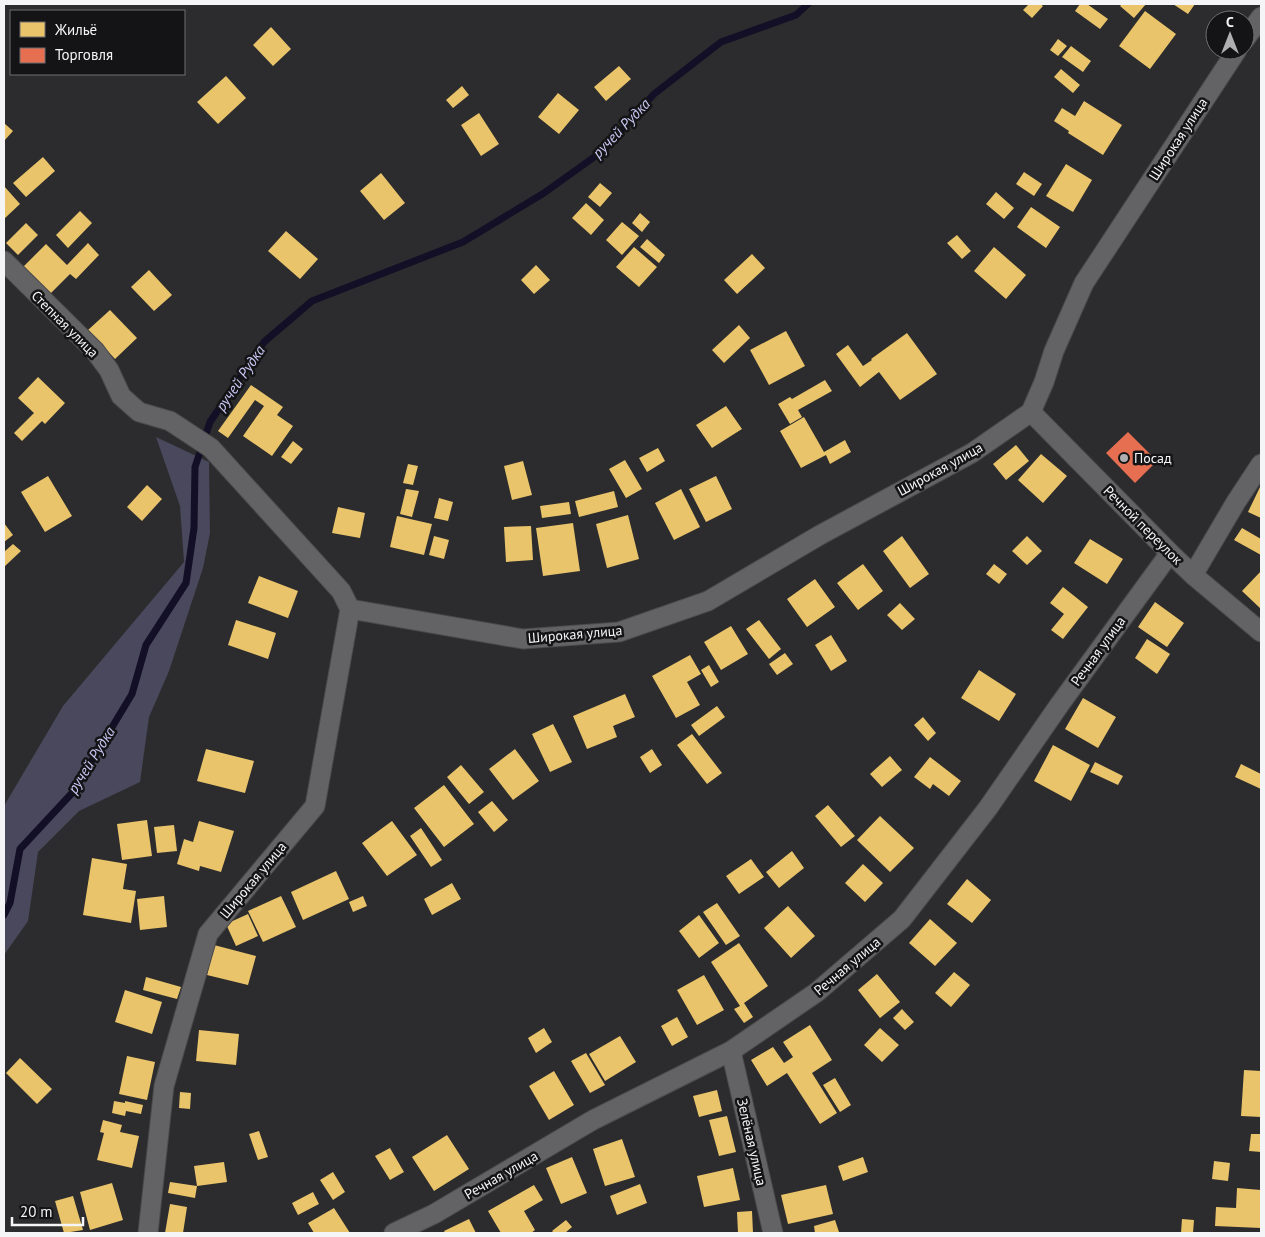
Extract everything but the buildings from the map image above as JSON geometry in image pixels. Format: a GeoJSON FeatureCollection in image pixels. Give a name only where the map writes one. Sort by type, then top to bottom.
{"type":"FeatureCollection","features":[{"type":"Feature","properties":{"kind":"street","name":"Широкая улица"},"geometry":{"type":"LineString","coordinates":[[148,1233],[164,1086],[208,934],[315,806],[350,609],[523,639],[619,632],[708,601],[820,535],[972,453],[1031,412],[1044,382],[1054,351],[1084,283],[1230,60]]}},
{"type":"Feature","properties":{"kind":"street","name":"Степная улица"},"geometry":{"type":"LineString","coordinates":[[4,261],[95,352],[109,370],[121,396],[139,412],[170,421],[211,448],[341,591],[350,609]]}},
{"type":"Feature","properties":{"kind":"street","name":"Речной переулок"},"geometry":{"type":"LineString","coordinates":[[1031,412],[1170,553],[1193,575],[1261,632]]}},
{"type":"Feature","properties":{"kind":"street"},"geometry":{"type":"LineString","coordinates":[[1193,575],[1261,464]]}},
{"type":"Feature","properties":{"kind":"street","name":"Речная улица"},"geometry":{"type":"LineString","coordinates":[[394,1233],[434,1214],[593,1120],[731,1051],[817,992],[902,918],[988,808],[1060,704],[1170,553]]}},
{"type":"Feature","properties":{"kind":"street","name":"Зелёная улица"},"geometry":{"type":"LineString","coordinates":[[731,1051],[773,1233]]}},
{"type":"Feature","properties":{"kind":"shaded area"},"geometry":{"type":"Polygon","coordinates":[[[156,437],[209,462],[210,533],[203,568],[169,671],[149,717],[140,782],[79,811],[38,852],[28,921],[4,955],[4,806],[63,706],[184,562],[180,506],[156,437]]]}},
{"type":"Feature","properties":{"kind":"waterway","name":"ручей Рудка"},"geometry":{"type":"LineString","coordinates":[[4,915],[10,903],[20,849],[73,792],[132,694],[146,645],[186,583],[194,528],[195,467],[210,422],[264,342],[312,301],[463,242],[544,193],[604,150],[654,94],[721,42],[796,15],[808,4]]}},
{"type":"Feature","properties":{"kind":"place","name":"Посад"},"geometry":{"type":"Point","coordinates":[1124,458]}}]}
